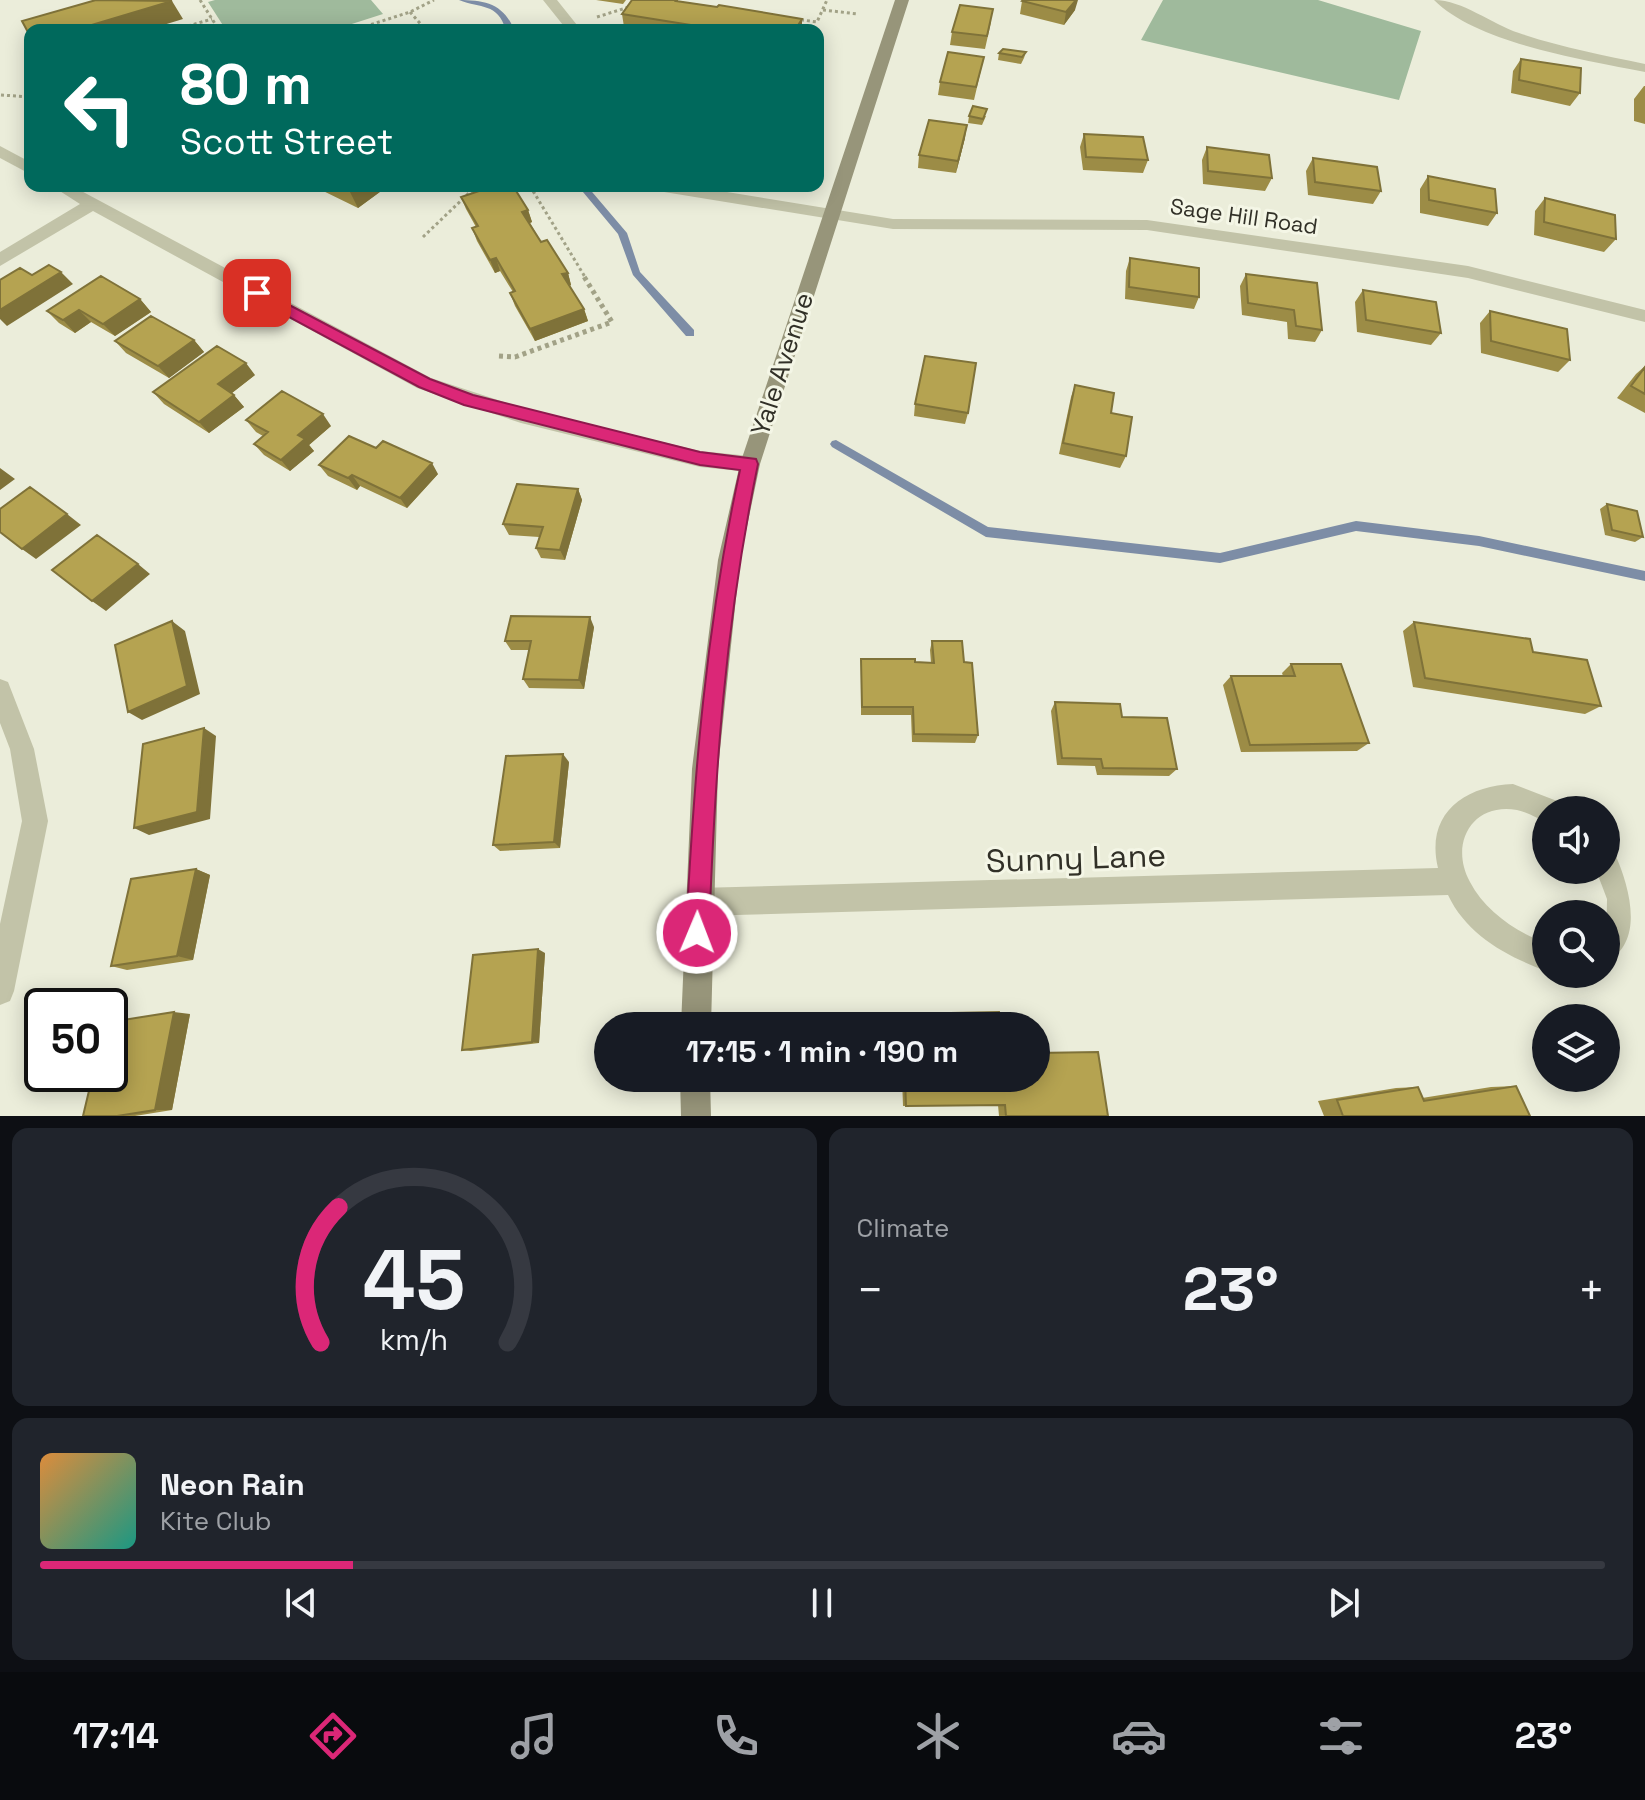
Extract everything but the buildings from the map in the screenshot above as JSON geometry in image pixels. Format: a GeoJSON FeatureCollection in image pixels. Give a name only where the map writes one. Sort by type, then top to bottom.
{"type":"FeatureCollection","features":[{"type":"Feature","properties":{"kind":"main road","name":"Yale Avenue"},"geometry":{"type":"LineString","coordinates":[[696,1012],[705,769],[729,560],[750,464],[902,0]]}},
{"type":"Feature","properties":{"kind":"main road"},"geometry":{"type":"LineString","coordinates":[[695,1092],[696,1116]]}},
{"type":"Feature","properties":{"kind":"street"},"geometry":{"type":"LineString","coordinates":[[550,0],[568,24]]}},
{"type":"Feature","properties":{"kind":"street"},"geometry":{"type":"LineString","coordinates":[[1441,0],[1485,26],[1551,47],[1645,68]]}},
{"type":"Feature","properties":{"kind":"street"},"geometry":{"type":"LineString","coordinates":[[0,151],[24,165]]}},
{"type":"Feature","properties":{"kind":"street"},"geometry":{"type":"LineString","coordinates":[[71,192],[424,383],[521,415],[700,459],[750,464]]}},
{"type":"Feature","properties":{"kind":"street","name":"Sage Hill Road"},"geometry":{"type":"LineString","coordinates":[[694,192],[830,215],[927,226],[1071,222],[1147,225],[1468,272],[1645,316]]}},
{"type":"Feature","properties":{"kind":"street"},"geometry":{"type":"LineString","coordinates":[[0,260],[92,204]]}},
{"type":"Feature","properties":{"kind":"street"},"geometry":{"type":"LineString","coordinates":[[0,690],[22,749],[35,821],[0,991]]}},
{"type":"Feature","properties":{"kind":"street"},"geometry":{"type":"LineString","coordinates":[[1532,804],[1516,797],[1481,799],[1461,812],[1448,838],[1455,881],[1484,922],[1521,949],[1532,953]]}},
{"type":"Feature","properties":{"kind":"street","name":"Sunny Lane"},"geometry":{"type":"LineString","coordinates":[[698,902],[1455,881]]}},
{"type":"Feature","properties":{"kind":"street"},"geometry":{"type":"LineString","coordinates":[[1615,884],[1621,899],[1620,916]]}},
{"type":"Feature","properties":{"kind":"path"},"geometry":{"type":"LineString","coordinates":[[200,0],[215,24]]}},
{"type":"Feature","properties":{"kind":"path"},"geometry":{"type":"LineString","coordinates":[[373,24],[410,12],[434,0]]}},
{"type":"Feature","properties":{"kind":"path"},"geometry":{"type":"LineString","coordinates":[[786,18],[817,22],[827,0]]}},
{"type":"Feature","properties":{"kind":"path"},"geometry":{"type":"LineString","coordinates":[[582,24],[633,5]]}},
{"type":"Feature","properties":{"kind":"path"},"geometry":{"type":"LineString","coordinates":[[823,10],[858,14]]}},
{"type":"Feature","properties":{"kind":"path"},"geometry":{"type":"LineString","coordinates":[[410,12],[421,24]]}},
{"type":"Feature","properties":{"kind":"path"},"geometry":{"type":"LineString","coordinates":[[195,24],[212,19]]}},
{"type":"Feature","properties":{"kind":"path"},"geometry":{"type":"LineString","coordinates":[[1,95],[24,97]]}},
{"type":"Feature","properties":{"kind":"path"},"geometry":{"type":"LineString","coordinates":[[423,237],[470,192]]}},
{"type":"Feature","properties":{"kind":"path"},"geometry":{"type":"LineString","coordinates":[[499,356],[515,357],[612,322],[534,192]]}},
{"type":"Feature","properties":{"kind":"green space"},"geometry":{"type":"Polygon","coordinates":[[[371,0],[383,14],[352,24],[222,24],[208,2],[371,0]]]}},
{"type":"Feature","properties":{"kind":"green space"},"geometry":{"type":"Polygon","coordinates":[[[1163,0],[1318,0],[1421,31],[1399,100],[1141,40],[1163,0]]]}},
{"type":"Feature","properties":{"kind":"waterway"},"geometry":{"type":"LineString","coordinates":[[463,0],[479,2],[498,10],[508,24]]}},
{"type":"Feature","properties":{"kind":"waterway"},"geometry":{"type":"LineString","coordinates":[[587,192],[622,233],[636,273],[690,333]]}},
{"type":"Feature","properties":{"kind":"waterway"},"geometry":{"type":"LineString","coordinates":[[836,444],[986,532],[1220,558],[1356,526],[1479,541],[1645,576]]}},
{"type":"Feature","properties":{"kind":"route"},"geometry":{"type":"LineString","coordinates":[[257,293],[424,383],[470,400],[700,459],[750,464],[729,560],[716,655],[705,769],[697,933]]}}]}
